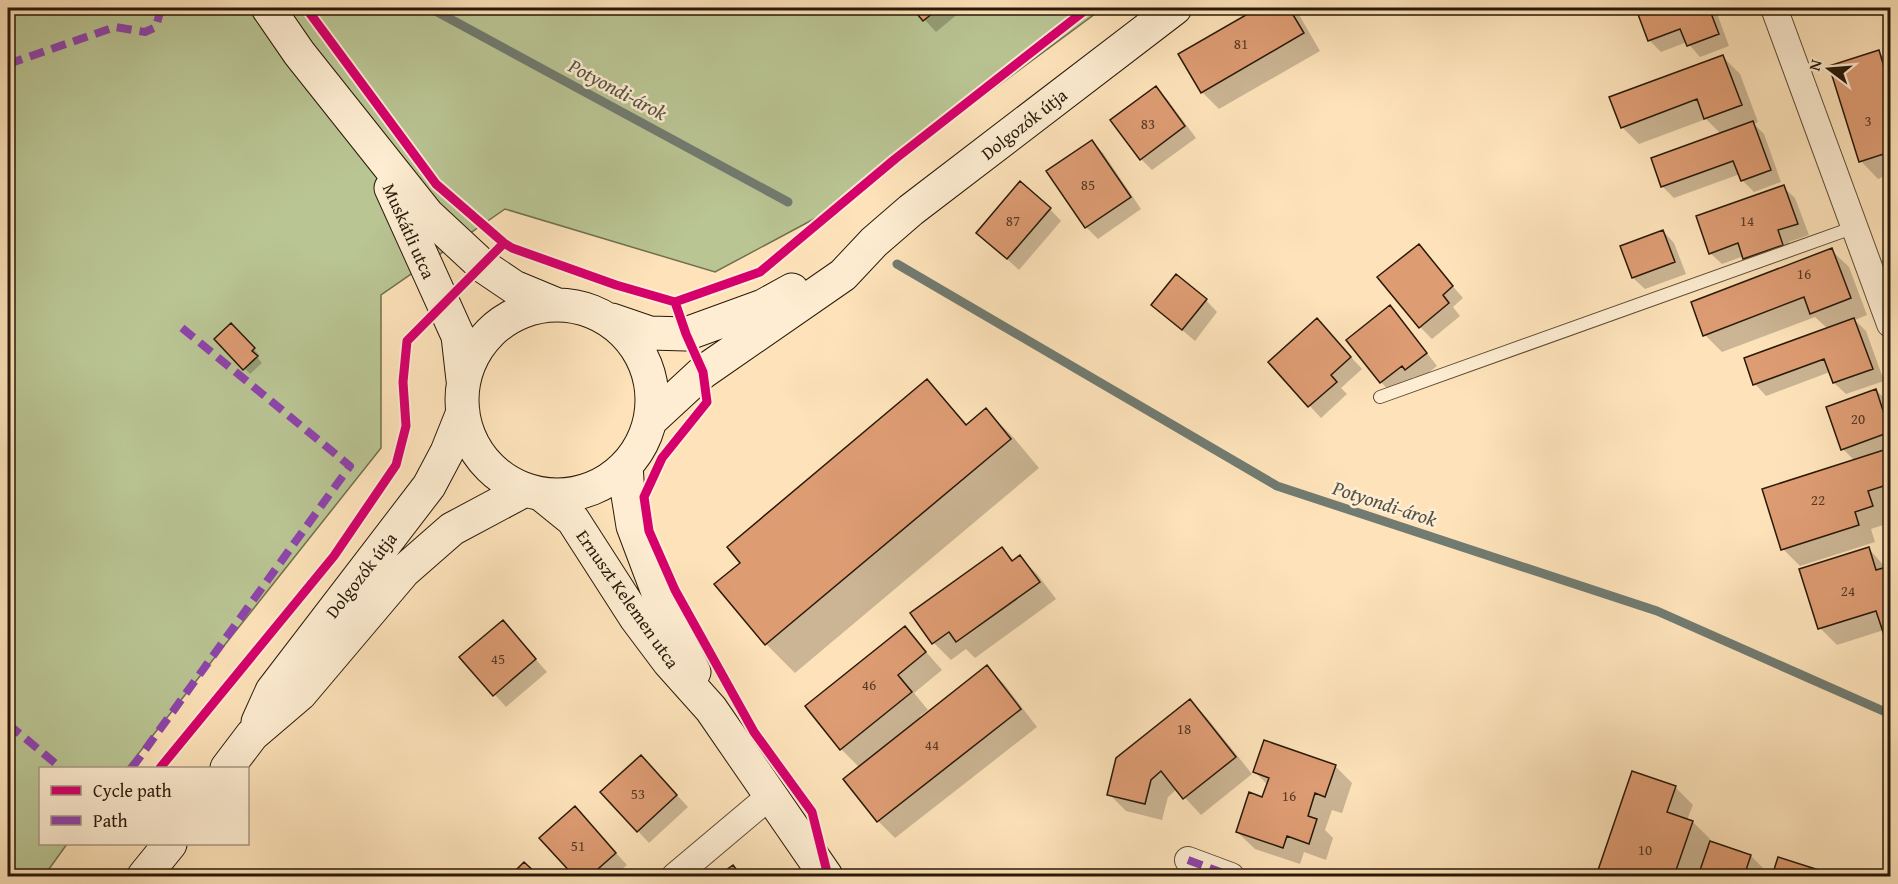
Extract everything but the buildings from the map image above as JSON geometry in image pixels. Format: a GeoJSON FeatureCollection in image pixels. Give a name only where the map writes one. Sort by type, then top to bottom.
{"type":"FeatureCollection","features":[{"type":"Feature","properties":{"kind":"main road","name":"Muskátli utca"},"geometry":{"type":"LineString","coordinates":[[268,8],[299,53],[427,214],[483,266],[514,287],[555,304]]}},
{"type":"Feature","properties":{"kind":"main road","name":"Dolgozók útja"},"geometry":{"type":"LineString","coordinates":[[650,422],[703,372],[843,275],[874,242],[921,203],[1175,8]]}},
{"type":"Feature","properties":{"kind":"main road","name":"Muskátli utca"},"geometry":{"type":"LineString","coordinates":[[373,148],[442,305],[458,336],[463,397]]}},
{"type":"Feature","properties":{"kind":"main road","name":"Dolgozók útja"},"geometry":{"type":"LineString","coordinates":[[608,319],[650,333],[686,334],[763,306],[874,242]]}},
{"type":"Feature","properties":{"kind":"main road"},"geometry":{"type":"LineString","coordinates":[[555,304],[574,305],[592,310],[608,319],[633,342],[642,356],[652,388],[650,422],[641,445],[627,465],[605,482],[579,493],[560,495],[533,492],[495,472],[483,460],[466,429],[463,397],[475,352],[496,327],[524,310],[555,304]]}},
{"type":"Feature","properties":{"kind":"main road","name":"Dolgozók útja"},"geometry":{"type":"LineString","coordinates":[[252,735],[272,691],[429,486],[447,452],[463,397]]}},
{"type":"Feature","properties":{"kind":"main road","name":"Ernuszt Kelemen utca"},"geometry":{"type":"LineString","coordinates":[[627,465],[628,495],[633,526],[665,611],[711,709]]}},
{"type":"Feature","properties":{"kind":"main road","name":"Dolgozók útja"},"geometry":{"type":"LineString","coordinates":[[228,767],[252,735],[300,694],[404,571],[452,529],[533,492]]}},
{"type":"Feature","properties":{"kind":"main road","name":"Ernuszt Kelemen utca"},"geometry":{"type":"LineString","coordinates":[[533,492],[573,520],[636,618],[669,662],[711,709],[826,876]]}},
{"type":"Feature","properties":{"kind":"main road"},"geometry":{"type":"LineString","coordinates":[[144,876],[168,845]]}},
{"type":"Feature","properties":{"kind":"street"},"geometry":{"type":"LineString","coordinates":[[1774,8],[1890,324]]}},
{"type":"Feature","properties":{"kind":"street"},"geometry":{"type":"LineString","coordinates":[[675,876],[771,796]]}},
{"type":"Feature","properties":{"kind":"street"},"geometry":{"type":"LineString","coordinates":[[1188,860],[1231,876]]}},
{"type":"Feature","properties":{"kind":"lane"},"geometry":{"type":"LineString","coordinates":[[1380,397],[1855,227]]}},
{"type":"Feature","properties":{"kind":"green space"},"geometry":{"type":"Polygon","coordinates":[[[8,8],[1103,8],[827,212],[715,272],[505,209],[381,295],[381,448],[128,767],[39,767],[39,845],[66,845],[44,876],[8,876],[8,8]]]}},
{"type":"Feature","properties":{"kind":"waterway","name":"Potyondi-árok"},"geometry":{"type":"LineString","coordinates":[[143,8],[148,8]]}},
{"type":"Feature","properties":{"kind":"waterway","name":"Potyondi-árok"},"geometry":{"type":"LineString","coordinates":[[430,8],[788,202]]}},
{"type":"Feature","properties":{"kind":"waterway","name":"Potyondi-árok"},"geometry":{"type":"LineString","coordinates":[[897,264],[1277,486],[1657,611],[1890,714]]}},
{"type":"Feature","properties":{"kind":"marked path"},"geometry":{"type":"LineString","coordinates":[[8,64],[115,27],[145,32],[156,27],[161,8]]}},
{"type":"Feature","properties":{"kind":"marked path"},"geometry":{"type":"LineString","coordinates":[[133,767],[350,466],[176,323]]}},
{"type":"Feature","properties":{"kind":"marked path"},"geometry":{"type":"LineString","coordinates":[[8,724],[60,767]]}},
{"type":"Feature","properties":{"kind":"marked path"},"geometry":{"type":"LineString","coordinates":[[1188,860],[1231,876]]}},
{"type":"Feature","properties":{"kind":"cycle path"},"geometry":{"type":"LineString","coordinates":[[306,8],[436,184],[504,243],[512,248],[616,285],[675,302],[760,272],[895,159],[1088,8]]}},
{"type":"Feature","properties":{"kind":"cycle path"},"geometry":{"type":"LineString","coordinates":[[161,767],[334,556],[396,465],[406,426],[403,382],[407,341],[504,243]]}},
{"type":"Feature","properties":{"kind":"cycle path"},"geometry":{"type":"LineString","coordinates":[[675,302],[703,372],[707,402],[662,458],[644,497],[649,531],[675,590],[754,732],[812,812],[828,876]]}}]}
